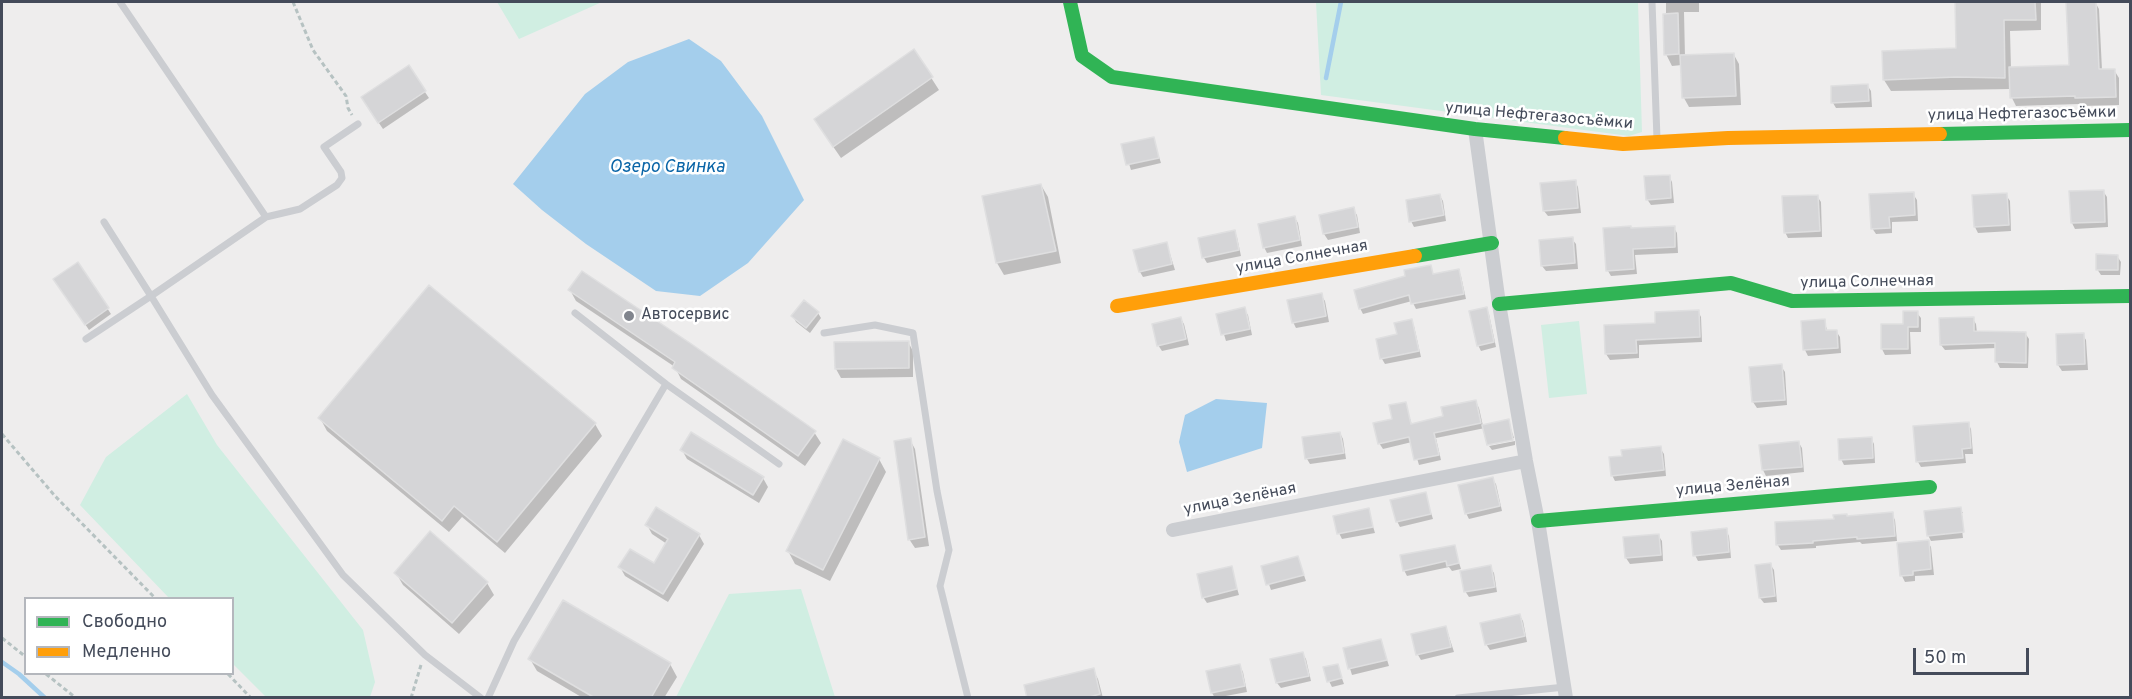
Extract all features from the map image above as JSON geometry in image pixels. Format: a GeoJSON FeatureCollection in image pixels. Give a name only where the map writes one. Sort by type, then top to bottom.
{"type":"FeatureCollection","features":[{"type":"Feature","properties":{"kind":"street","name":"улица Нефтегазосъёмки"},"geometry":{"type":"LineString","coordinates":[[1070,2],[1082,56],[1112,77],[1475,129],[1623,144],[1752,137],[2130,130]]}},
{"type":"Feature","properties":{"kind":"street"},"geometry":{"type":"LineString","coordinates":[[1475,129],[1499,304],[1538,521],[1565,692]]}},
{"type":"Feature","properties":{"kind":"street","name":"улица Солнечная"},"geometry":{"type":"LineString","coordinates":[[1118,306],[1492,243]]}},
{"type":"Feature","properties":{"kind":"street","name":"улица Солнечная"},"geometry":{"type":"LineString","coordinates":[[1499,304],[1731,283],[1792,301],[2130,296]]}},
{"type":"Feature","properties":{"kind":"street","name":"улица Зелёная"},"geometry":{"type":"LineString","coordinates":[[1173,530],[1526,461]]}},
{"type":"Feature","properties":{"kind":"street","name":"улица Зелёная"},"geometry":{"type":"LineString","coordinates":[[1538,521],[1930,487]]}},
{"type":"Feature","properties":{"kind":"lane"},"geometry":{"type":"LineString","coordinates":[[120,2],[266,217]]}},
{"type":"Feature","properties":{"kind":"lane"},"geometry":{"type":"LineString","coordinates":[[1652,2],[1658,141]]}},
{"type":"Feature","properties":{"kind":"lane"},"geometry":{"type":"LineString","coordinates":[[86,339],[266,217],[303,208],[339,183],[342,172],[324,147],[358,123]]}},
{"type":"Feature","properties":{"kind":"lane"},"geometry":{"type":"LineString","coordinates":[[104,222],[212,395],[343,575],[425,655],[481,698]]}},
{"type":"Feature","properties":{"kind":"lane"},"geometry":{"type":"LineString","coordinates":[[575,313],[666,384],[779,464]]}},
{"type":"Feature","properties":{"kind":"lane"},"geometry":{"type":"LineString","coordinates":[[824,333],[875,325],[913,333],[937,490],[949,550],[939,586],[968,698]]}},
{"type":"Feature","properties":{"kind":"lane"},"geometry":{"type":"LineString","coordinates":[[488,698],[514,641],[666,384]]}},
{"type":"Feature","properties":{"kind":"lane"},"geometry":{"type":"LineString","coordinates":[[1458,698],[1565,692]]}},
{"type":"Feature","properties":{"kind":"path"},"geometry":{"type":"LineString","coordinates":[[293,2],[313,50],[346,96],[348,110],[358,123]]}},
{"type":"Feature","properties":{"kind":"path"},"geometry":{"type":"LineString","coordinates":[[2,434],[55,496],[154,597]]}},
{"type":"Feature","properties":{"kind":"path"},"geometry":{"type":"LineString","coordinates":[[2,638],[24,655]]}},
{"type":"Feature","properties":{"kind":"path"},"geometry":{"type":"LineString","coordinates":[[411,698],[425,655]]}},
{"type":"Feature","properties":{"kind":"path"},"geometry":{"type":"LineString","coordinates":[[47,675],[76,698]]}},
{"type":"Feature","properties":{"kind":"path"},"geometry":{"type":"LineString","coordinates":[[229,675],[251,698]]}},
{"type":"Feature","properties":{"kind":"green space"},"geometry":{"type":"Polygon","coordinates":[[[497,2],[602,2],[519,39],[497,2]]]}},
{"type":"Feature","properties":{"kind":"green space"},"geometry":{"type":"Polygon","coordinates":[[[1316,2],[1638,2],[1642,132],[1629,136],[1321,95],[1316,2]]]}},
{"type":"Feature","properties":{"kind":"green space"},"geometry":{"type":"Polygon","coordinates":[[[1579,321],[1587,394],[1549,398],[1541,325],[1579,321]]]}},
{"type":"Feature","properties":{"kind":"green space"},"geometry":{"type":"Polygon","coordinates":[[[187,394],[217,445],[363,630],[375,682],[370,697],[266,697],[234,665],[234,597],[168,597],[80,505],[106,457],[187,394]]]}},
{"type":"Feature","properties":{"kind":"green space"},"geometry":{"type":"Polygon","coordinates":[[[801,589],[835,697],[676,697],[729,594],[801,589]]]}},
{"type":"Feature","properties":{"kind":"water","name":"Озеро Свинка"},"geometry":{"type":"Polygon","coordinates":[[[689,39],[721,61],[762,116],[804,200],[748,263],[700,296],[656,291],[586,244],[513,184],[585,94],[628,62],[689,39]]]}},
{"type":"Feature","properties":{"kind":"water"},"geometry":{"type":"Polygon","coordinates":[[[1216,399],[1267,403],[1262,448],[1187,472],[1179,442],[1185,415],[1216,399]]]}},
{"type":"Feature","properties":{"kind":"building"},"geometry":{"type":"Polygon","coordinates":[[[1955,2],[2035,2],[2036,20],[2004,20],[2005,78],[1956,77],[1883,80],[1882,51],[1956,48],[1955,2]]]}},
{"type":"Feature","properties":{"kind":"building"},"geometry":{"type":"Polygon","coordinates":[[[2066,2],[2096,2],[2099,69],[2115,69],[2116,97],[2010,98],[2009,67],[2069,65],[2066,2]]]}},
{"type":"Feature","properties":{"kind":"building"},"geometry":{"type":"Polygon","coordinates":[[[1678,13],[1679,54],[1664,55],[1663,14],[1678,13]]]}},
{"type":"Feature","properties":{"kind":"building"},"geometry":{"type":"Polygon","coordinates":[[[914,49],[933,77],[833,147],[814,119],[914,49]]]}},
{"type":"Feature","properties":{"kind":"building"},"geometry":{"type":"Polygon","coordinates":[[[1734,53],[1736,96],[1682,98],[1680,55],[1734,53]]]}},
{"type":"Feature","properties":{"kind":"building"},"geometry":{"type":"Polygon","coordinates":[[[409,65],[426,91],[378,123],[361,97],[409,65]]]}},
{"type":"Feature","properties":{"kind":"building"},"geometry":{"type":"Polygon","coordinates":[[[1868,84],[1869,101],[1831,103],[1831,86],[1868,84]]]}},
{"type":"Feature","properties":{"kind":"building"},"geometry":{"type":"Polygon","coordinates":[[[1154,137],[1159,158],[1126,165],[1121,144],[1154,137]]]}},
{"type":"Feature","properties":{"kind":"building"},"geometry":{"type":"Polygon","coordinates":[[[1670,175],[1671,198],[1646,200],[1644,176],[1670,175]]]}},
{"type":"Feature","properties":{"kind":"building"},"geometry":{"type":"Polygon","coordinates":[[[1576,180],[1578,208],[1543,211],[1540,183],[1576,180]]]}},
{"type":"Feature","properties":{"kind":"building"},"geometry":{"type":"Polygon","coordinates":[[[1041,184],[1056,251],[996,263],[982,196],[1041,184]]]}},
{"type":"Feature","properties":{"kind":"building"},"geometry":{"type":"Polygon","coordinates":[[[2104,190],[2105,222],[2071,223],[2069,191],[2104,190]]]}},
{"type":"Feature","properties":{"kind":"building"},"geometry":{"type":"Polygon","coordinates":[[[1914,192],[1915,215],[1889,217],[1890,228],[1871,229],[1869,194],[1914,192]]]}},
{"type":"Feature","properties":{"kind":"building"},"geometry":{"type":"Polygon","coordinates":[[[2007,193],[2009,225],[1974,227],[1972,195],[2007,193]]]}},
{"type":"Feature","properties":{"kind":"building"},"geometry":{"type":"Polygon","coordinates":[[[1440,194],[1444,215],[1409,222],[1406,200],[1440,194]]]}},
{"type":"Feature","properties":{"kind":"building"},"geometry":{"type":"Polygon","coordinates":[[[1818,195],[1820,231],[1784,233],[1782,196],[1818,195]]]}},
{"type":"Feature","properties":{"kind":"building"},"geometry":{"type":"Polygon","coordinates":[[[1354,207],[1358,227],[1323,234],[1319,215],[1354,207]]]}},
{"type":"Feature","properties":{"kind":"building"},"geometry":{"type":"Polygon","coordinates":[[[1295,216],[1300,240],[1263,248],[1258,224],[1295,216]]]}},
{"type":"Feature","properties":{"kind":"building"},"geometry":{"type":"Polygon","coordinates":[[[1631,226],[1631,228],[1675,226],[1675,247],[1633,249],[1634,269],[1606,271],[1603,228],[1631,226]]]}},
{"type":"Feature","properties":{"kind":"building"},"geometry":{"type":"Polygon","coordinates":[[[1235,230],[1239,250],[1202,258],[1198,238],[1235,230]]]}},
{"type":"Feature","properties":{"kind":"building"},"geometry":{"type":"Polygon","coordinates":[[[1573,237],[1575,263],[1541,266],[1539,240],[1573,237]]]}},
{"type":"Feature","properties":{"kind":"building"},"geometry":{"type":"Polygon","coordinates":[[[1167,242],[1172,264],[1139,272],[1133,250],[1167,242]]]}},
{"type":"Feature","properties":{"kind":"building"},"geometry":{"type":"Polygon","coordinates":[[[2096,254],[2118,255],[2118,270],[2096,270],[2096,254]]]}},
{"type":"Feature","properties":{"kind":"building"},"geometry":{"type":"Polygon","coordinates":[[[78,262],[109,308],[85,325],[53,279],[78,262]]]}},
{"type":"Feature","properties":{"kind":"building"},"geometry":{"type":"Polygon","coordinates":[[[1431,265],[1433,274],[1459,269],[1464,294],[1411,304],[1409,295],[1359,309],[1354,290],[1405,276],[1404,270],[1431,265]]]}},
{"type":"Feature","properties":{"kind":"building"},"geometry":{"type":"Polygon","coordinates":[[[582,271],[816,431],[798,456],[672,368],[675,362],[568,290],[582,271]]]}},
{"type":"Feature","properties":{"kind":"building"},"geometry":{"type":"Polygon","coordinates":[[[429,285],[596,423],[497,542],[454,506],[442,521],[318,418],[429,285]]]}},
{"type":"Feature","properties":{"kind":"building"},"geometry":{"type":"Polygon","coordinates":[[[1322,293],[1326,316],[1292,323],[1287,300],[1322,293]]]}},
{"type":"Feature","properties":{"kind":"building"},"geometry":{"type":"Polygon","coordinates":[[[804,300],[819,312],[806,328],[791,316],[804,300]]]}},
{"type":"Feature","properties":{"kind":"building"},"geometry":{"type":"Polygon","coordinates":[[[1245,307],[1250,329],[1221,335],[1216,314],[1245,307]]]}},
{"type":"Feature","properties":{"kind":"building"},"geometry":{"type":"Polygon","coordinates":[[[1487,307],[1494,342],[1477,346],[1469,311],[1487,307]]]}},
{"type":"Feature","properties":{"kind":"building"},"geometry":{"type":"Polygon","coordinates":[[[1699,310],[1700,337],[1636,340],[1637,353],[1605,354],[1604,325],[1655,323],[1655,312],[1699,310]]]}},
{"type":"Feature","properties":{"kind":"building"},"geometry":{"type":"Polygon","coordinates":[[[1903,311],[1918,311],[1918,327],[1908,327],[1908,349],[1881,349],[1881,324],[1903,324],[1903,311]]]}},
{"type":"Feature","properties":{"kind":"building"},"geometry":{"type":"Polygon","coordinates":[[[1181,317],[1186,339],[1157,346],[1152,324],[1181,317]]]}},
{"type":"Feature","properties":{"kind":"building"},"geometry":{"type":"Polygon","coordinates":[[[1974,317],[1974,331],[2026,332],[2026,363],[1995,362],[1995,343],[1940,345],[1939,318],[1974,317]]]}},
{"type":"Feature","properties":{"kind":"building"},"geometry":{"type":"Polygon","coordinates":[[[1412,319],[1419,351],[1380,359],[1376,339],[1397,334],[1394,323],[1412,319]]]}},
{"type":"Feature","properties":{"kind":"building"},"geometry":{"type":"Polygon","coordinates":[[[1825,319],[1826,330],[1837,330],[1838,348],[1803,350],[1801,321],[1825,319]]]}},
{"type":"Feature","properties":{"kind":"building"},"geometry":{"type":"Polygon","coordinates":[[[2084,333],[2085,364],[2057,365],[2056,334],[2084,333]]]}},
{"type":"Feature","properties":{"kind":"building"},"geometry":{"type":"Polygon","coordinates":[[[909,341],[909,368],[835,369],[834,342],[909,341]]]}},
{"type":"Feature","properties":{"kind":"building"},"geometry":{"type":"Polygon","coordinates":[[[1782,364],[1785,400],[1752,402],[1749,367],[1782,364]]]}},
{"type":"Feature","properties":{"kind":"building"},"geometry":{"type":"Polygon","coordinates":[[[1476,400],[1481,423],[1434,433],[1439,455],[1414,460],[1409,437],[1378,444],[1373,423],[1392,419],[1389,405],[1406,402],[1411,424],[1443,416],[1441,407],[1476,400]]]}},
{"type":"Feature","properties":{"kind":"building"},"geometry":{"type":"Polygon","coordinates":[[[1509,419],[1513,440],[1487,445],[1482,425],[1509,419]]]}},
{"type":"Feature","properties":{"kind":"building"},"geometry":{"type":"Polygon","coordinates":[[[1969,422],[1971,448],[1962,449],[1963,458],[1916,462],[1913,426],[1969,422]]]}},
{"type":"Feature","properties":{"kind":"building"},"geometry":{"type":"Polygon","coordinates":[[[691,432],[764,477],[753,495],[680,450],[691,432]]]}},
{"type":"Feature","properties":{"kind":"building"},"geometry":{"type":"Polygon","coordinates":[[[1340,432],[1344,453],[1305,459],[1302,437],[1340,432]]]}},
{"type":"Feature","properties":{"kind":"building"},"geometry":{"type":"Polygon","coordinates":[[[1872,437],[1873,458],[1839,460],[1838,439],[1872,437]]]}},
{"type":"Feature","properties":{"kind":"building"},"geometry":{"type":"Polygon","coordinates":[[[911,438],[925,537],[908,540],[894,441],[911,438]]]}},
{"type":"Feature","properties":{"kind":"building"},"geometry":{"type":"Polygon","coordinates":[[[843,439],[880,458],[823,570],[786,551],[843,439]]]}},
{"type":"Feature","properties":{"kind":"building"},"geometry":{"type":"Polygon","coordinates":[[[1799,441],[1802,467],[1762,470],[1759,445],[1799,441]]]}},
{"type":"Feature","properties":{"kind":"building"},"geometry":{"type":"Polygon","coordinates":[[[1661,446],[1664,470],[1611,476],[1609,457],[1622,456],[1621,450],[1661,446]]]}},
{"type":"Feature","properties":{"kind":"building"},"geometry":{"type":"Polygon","coordinates":[[[1493,477],[1500,506],[1465,514],[1458,485],[1493,477]]]}},
{"type":"Feature","properties":{"kind":"building"},"geometry":{"type":"Polygon","coordinates":[[[1426,492],[1431,514],[1396,522],[1390,500],[1426,492]]]}},
{"type":"Feature","properties":{"kind":"building"},"geometry":{"type":"Polygon","coordinates":[[[656,507],[700,534],[663,594],[618,567],[630,549],[654,563],[668,539],[645,525],[656,507]]]}},
{"type":"Feature","properties":{"kind":"building"},"geometry":{"type":"Polygon","coordinates":[[[1961,507],[1964,532],[1927,536],[1924,511],[1961,507]]]}},
{"type":"Feature","properties":{"kind":"building"},"geometry":{"type":"Polygon","coordinates":[[[1369,508],[1373,527],[1337,534],[1333,516],[1369,508]]]}},
{"type":"Feature","properties":{"kind":"building"},"geometry":{"type":"Polygon","coordinates":[[[1893,512],[1895,536],[1857,539],[1857,537],[1776,545],[1775,522],[1834,519],[1833,515],[1893,512]]]}},
{"type":"Feature","properties":{"kind":"building"},"geometry":{"type":"Polygon","coordinates":[[[1727,528],[1729,552],[1693,556],[1691,532],[1727,528]]]}},
{"type":"Feature","properties":{"kind":"building"},"geometry":{"type":"Polygon","coordinates":[[[430,531],[488,582],[452,623],[394,573],[430,531]]]}},
{"type":"Feature","properties":{"kind":"building"},"geometry":{"type":"Polygon","coordinates":[[[1659,534],[1661,555],[1625,558],[1623,537],[1659,534]]]}},
{"type":"Feature","properties":{"kind":"building"},"geometry":{"type":"Polygon","coordinates":[[[1929,540],[1931,569],[1913,571],[1913,575],[1900,576],[1897,543],[1929,540]]]}},
{"type":"Feature","properties":{"kind":"building"},"geometry":{"type":"Polygon","coordinates":[[[1455,545],[1459,563],[1447,566],[1446,561],[1403,571],[1400,555],[1455,545]]]}},
{"type":"Feature","properties":{"kind":"building"},"geometry":{"type":"Polygon","coordinates":[[[1298,556],[1304,575],[1266,585],[1261,566],[1298,556]]]}},
{"type":"Feature","properties":{"kind":"building"},"geometry":{"type":"Polygon","coordinates":[[[1771,563],[1775,596],[1759,598],[1755,565],[1771,563]]]}},
{"type":"Feature","properties":{"kind":"building"},"geometry":{"type":"Polygon","coordinates":[[[1491,565],[1495,587],[1464,592],[1460,571],[1491,565]]]}},
{"type":"Feature","properties":{"kind":"building"},"geometry":{"type":"Polygon","coordinates":[[[1232,566],[1237,589],[1202,598],[1197,574],[1232,566]]]}},
{"type":"Feature","properties":{"kind":"building"},"geometry":{"type":"Polygon","coordinates":[[[563,600],[671,663],[651,698],[595,698],[528,659],[563,600]]]}},
{"type":"Feature","properties":{"kind":"building"},"geometry":{"type":"Polygon","coordinates":[[[1520,614],[1525,636],[1485,645],[1480,623],[1520,614]]]}},
{"type":"Feature","properties":{"kind":"building"},"geometry":{"type":"Polygon","coordinates":[[[1446,626],[1451,647],[1416,655],[1411,634],[1446,626]]]}},
{"type":"Feature","properties":{"kind":"building"},"geometry":{"type":"Polygon","coordinates":[[[1381,639],[1387,660],[1348,669],[1343,648],[1381,639]]]}},
{"type":"Feature","properties":{"kind":"building"},"geometry":{"type":"Polygon","coordinates":[[[1303,652],[1309,676],[1276,683],[1270,659],[1303,652]]]}},
{"type":"Feature","properties":{"kind":"building"},"geometry":{"type":"Polygon","coordinates":[[[1240,664],[1245,686],[1211,693],[1206,671],[1240,664]]]}},
{"type":"Feature","properties":{"kind":"building"},"geometry":{"type":"Polygon","coordinates":[[[1338,664],[1342,678],[1327,682],[1323,667],[1338,664]]]}},
{"type":"Feature","properties":{"kind":"building"},"geometry":{"type":"Polygon","coordinates":[[[1094,668],[1100,694],[1086,698],[1027,698],[1024,685],[1094,668]]]}},
{"type":"Feature","properties":{"kind":"waterway"},"geometry":{"type":"LineString","coordinates":[[1326,78],[1341,2]]}},
{"type":"Feature","properties":{"kind":"waterway"},"geometry":{"type":"LineString","coordinates":[[2,662],[45,698]]}},
{"type":"Feature","properties":{"kind":"traffic: fast"},"geometry":{"type":"LineString","coordinates":[[1070,2],[1082,56],[1112,77],[1475,129],[1565,138]]}},
{"type":"Feature","properties":{"kind":"traffic: fast"},"geometry":{"type":"LineString","coordinates":[[1940,134],[2130,130]]}},
{"type":"Feature","properties":{"kind":"traffic: fast"},"geometry":{"type":"LineString","coordinates":[[1415,256],[1492,243]]}},
{"type":"Feature","properties":{"kind":"traffic: fast"},"geometry":{"type":"LineString","coordinates":[[1499,304],[1731,283],[1792,301],[2130,296]]}},
{"type":"Feature","properties":{"kind":"traffic: fast"},"geometry":{"type":"LineString","coordinates":[[1538,521],[1930,487]]}},
{"type":"Feature","properties":{"kind":"traffic: slow"},"geometry":{"type":"LineString","coordinates":[[1565,138],[1623,144],[1728,138],[1940,134]]}},
{"type":"Feature","properties":{"kind":"traffic: slow"},"geometry":{"type":"LineString","coordinates":[[1117,306],[1415,256]]}},
{"type":"Feature","properties":{"kind":"place","name":"Автосервис"},"geometry":{"type":"Point","coordinates":[629,316]}}]}
